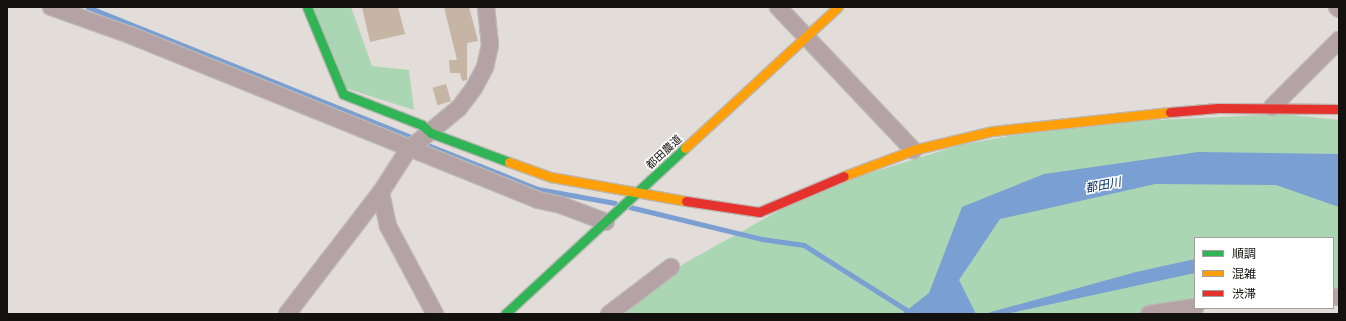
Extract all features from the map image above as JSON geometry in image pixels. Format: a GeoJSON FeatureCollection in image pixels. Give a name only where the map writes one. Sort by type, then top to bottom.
{"type":"FeatureCollection","features":[{"type":"Feature","properties":{"kind":"street"},"geometry":{"type":"LineString","coordinates":[[51,7],[420,142],[551,176],[636,195],[759,212],[870,165],[913,150],[993,131],[1050,123],[1157,112],[1272,107],[1339,109]]}},
{"type":"Feature","properties":{"kind":"street"},"geometry":{"type":"LineString","coordinates":[[307,7],[343,94],[422,124],[420,142]]}},
{"type":"Feature","properties":{"kind":"street"},"geometry":{"type":"LineString","coordinates":[[287,314],[420,142],[459,108],[474,88],[485,67],[490,45],[486,7]]}},
{"type":"Feature","properties":{"kind":"street"},"geometry":{"type":"LineString","coordinates":[[778,7],[913,150]]}},
{"type":"Feature","properties":{"kind":"street","name":"都田農道"},"geometry":{"type":"LineString","coordinates":[[505,314],[636,195],[838,7]]}},
{"type":"Feature","properties":{"kind":"street"},"geometry":{"type":"LineString","coordinates":[[1272,107],[1339,40]]}},
{"type":"Feature","properties":{"kind":"street"},"geometry":{"type":"LineString","coordinates":[[420,142],[538,200],[610,218]]}},
{"type":"Feature","properties":{"kind":"street"},"geometry":{"type":"LineString","coordinates":[[381,192],[388,226],[435,314]]}},
{"type":"Feature","properties":{"kind":"street"},"geometry":{"type":"LineString","coordinates":[[609,314],[670,267]]}},
{"type":"Feature","properties":{"kind":"street"},"geometry":{"type":"LineString","coordinates":[[1149,314],[1194,307]]}},
{"type":"Feature","properties":{"kind":"green space"},"geometry":{"type":"Polygon","coordinates":[[[310,7],[351,7],[372,66],[409,70],[414,110],[345,88],[310,7]]]}},
{"type":"Feature","properties":{"kind":"green space"},"geometry":{"type":"Polygon","coordinates":[[[1282,114],[1339,120],[1339,289],[1334,289],[1334,237],[1194,237],[1194,307],[1154,314],[625,314],[683,264],[816,190],[960,145],[1076,124],[1282,114]]]}},
{"type":"Feature","properties":{"kind":"water","name":"都田川"},"geometry":{"type":"Polygon","coordinates":[[[1198,152],[1339,154],[1339,207],[1276,185],[1155,184],[1000,219],[959,280],[976,314],[902,314],[929,293],[962,207],[1044,174],[1198,152]]]}},
{"type":"Feature","properties":{"kind":"water"},"geometry":{"type":"Polygon","coordinates":[[[1194,259],[1194,273],[1006,314],[984,314],[1136,272],[1194,259]]]}},
{"type":"Feature","properties":{"kind":"building"},"geometry":{"type":"Polygon","coordinates":[[[362,7],[398,7],[405,34],[370,42],[362,7]]]}},
{"type":"Feature","properties":{"kind":"building"},"geometry":{"type":"Polygon","coordinates":[[[444,7],[469,7],[478,41],[467,43],[467,80],[462,81],[460,73],[450,73],[449,60],[457,60],[444,7]]]}},
{"type":"Feature","properties":{"kind":"building"},"geometry":{"type":"Polygon","coordinates":[[[446,84],[451,101],[438,105],[433,88],[446,84]]]}},
{"type":"Feature","properties":{"kind":"waterway"},"geometry":{"type":"LineString","coordinates":[[88,7],[416,139]]}},
{"type":"Feature","properties":{"kind":"waterway"},"geometry":{"type":"LineString","coordinates":[[423,143],[538,189],[615,203]]}},
{"type":"Feature","properties":{"kind":"waterway"},"geometry":{"type":"LineString","coordinates":[[630,207],[762,239],[804,245],[913,314]]}},
{"type":"Feature","properties":{"kind":"traffic: fast"},"geometry":{"type":"LineString","coordinates":[[307,7],[343,94],[422,125],[431,133],[509,162]]}},
{"type":"Feature","properties":{"kind":"traffic: fast"},"geometry":{"type":"LineString","coordinates":[[505,314],[685,148]]}},
{"type":"Feature","properties":{"kind":"traffic: slow"},"geometry":{"type":"LineString","coordinates":[[685,148],[838,7]]}},
{"type":"Feature","properties":{"kind":"traffic: slow"},"geometry":{"type":"LineString","coordinates":[[844,176],[913,150],[993,131],[1170,112]]}},
{"type":"Feature","properties":{"kind":"traffic: slow"},"geometry":{"type":"LineString","coordinates":[[509,162],[551,177],[686,201]]}},
{"type":"Feature","properties":{"kind":"traffic: jam"},"geometry":{"type":"LineString","coordinates":[[1170,112],[1218,108],[1339,109]]}},
{"type":"Feature","properties":{"kind":"traffic: jam"},"geometry":{"type":"LineString","coordinates":[[686,201],[759,212],[844,176]]}}]}
